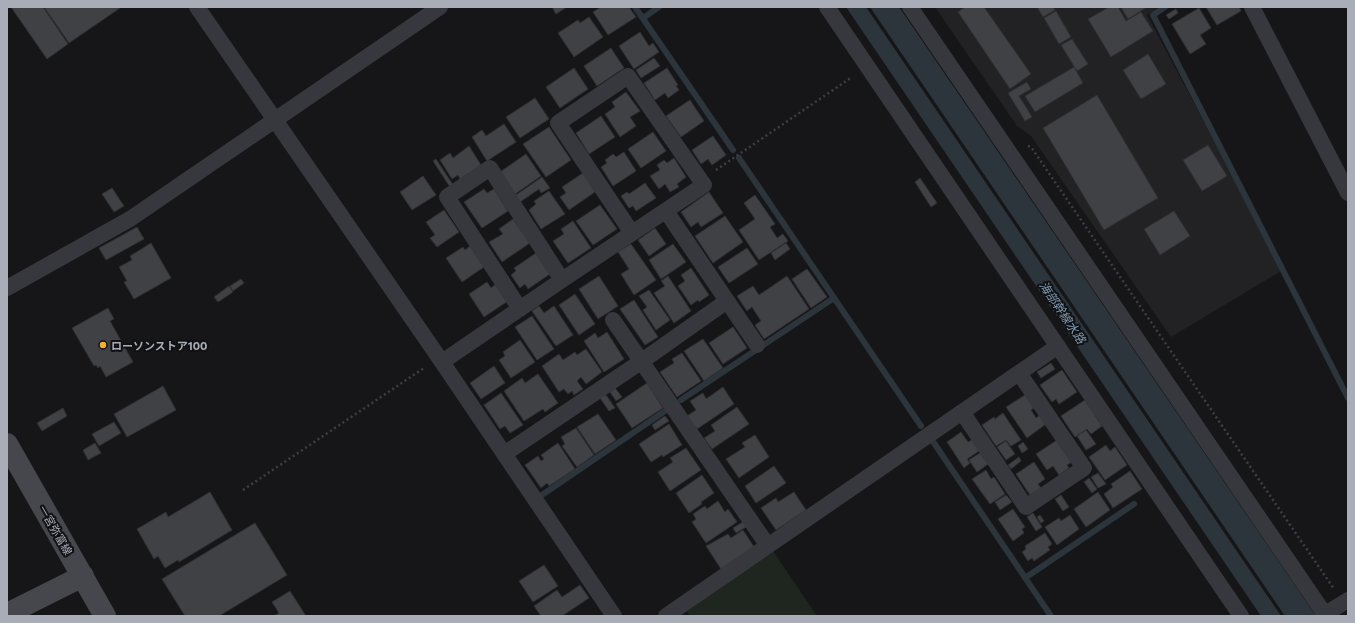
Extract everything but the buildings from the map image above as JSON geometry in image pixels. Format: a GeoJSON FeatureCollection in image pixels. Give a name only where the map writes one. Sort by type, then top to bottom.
{"type":"FeatureCollection","features":[{"type":"Feature","properties":{"kind":"main road","name":"一宮弥富線"},"geometry":{"type":"LineString","coordinates":[[7,444],[105,616]]}},
{"type":"Feature","properties":{"kind":"main road"},"geometry":{"type":"LineString","coordinates":[[7,614],[83,576]]}},
{"type":"Feature","properties":{"kind":"street"},"geometry":{"type":"LineString","coordinates":[[197,7],[442,362],[614,616]]}},
{"type":"Feature","properties":{"kind":"street"},"geometry":{"type":"LineString","coordinates":[[7,288],[130,219],[440,7]]}},
{"type":"Feature","properties":{"kind":"street"},"geometry":{"type":"LineString","coordinates":[[827,7],[1242,616]]}},
{"type":"Feature","properties":{"kind":"street"},"geometry":{"type":"LineString","coordinates":[[910,7],[1325,615],[1345,601]]}},
{"type":"Feature","properties":{"kind":"street"},"geometry":{"type":"LineString","coordinates":[[1252,7],[1348,193]]}},
{"type":"Feature","properties":{"kind":"street"},"geometry":{"type":"LineString","coordinates":[[442,362],[704,185],[628,76],[558,123],[632,233]]}},
{"type":"Feature","properties":{"kind":"street"},"geometry":{"type":"LineString","coordinates":[[520,308],[447,197],[490,168],[562,280]]}},
{"type":"Feature","properties":{"kind":"street"},"geometry":{"type":"LineString","coordinates":[[666,211],[757,345]]}},
{"type":"Feature","properties":{"kind":"street"},"geometry":{"type":"LineString","coordinates":[[504,454],[642,362],[727,301]]}},
{"type":"Feature","properties":{"kind":"street"},"geometry":{"type":"LineString","coordinates":[[613,320],[768,546]]}},
{"type":"Feature","properties":{"kind":"street"},"geometry":{"type":"LineString","coordinates":[[666,616],[1058,346]]}},
{"type":"Feature","properties":{"kind":"street"},"geometry":{"type":"LineString","coordinates":[[962,412],[1026,507],[1084,468],[1019,373]]}},
{"type":"Feature","properties":{"kind":"path"},"geometry":{"type":"LineString","coordinates":[[700,180],[867,66]]}},
{"type":"Feature","properties":{"kind":"path"},"geometry":{"type":"LineString","coordinates":[[999,137],[1031,147],[1345,601]]}},
{"type":"Feature","properties":{"kind":"path"},"geometry":{"type":"LineString","coordinates":[[243,490],[428,365],[442,362]]}},
{"type":"Feature","properties":{"kind":"shaded area"},"geometry":{"type":"Polygon","coordinates":[[[935,7],[1159,7],[1147,15],[1283,270],[1171,337],[1031,136],[1017,126],[935,7]]]}},
{"type":"Feature","properties":{"kind":"shaded area"},"geometry":{"type":"Polygon","coordinates":[[[773,551],[817,616],[690,616],[687,611],[773,551]]]}},
{"type":"Feature","properties":{"kind":"water","name":"海部幹線水路"},"geometry":{"type":"Polygon","coordinates":[[[846,7],[866,7],[1281,616],[1261,616],[846,7]]]}},
{"type":"Feature","properties":{"kind":"water"},"geometry":{"type":"Polygon","coordinates":[[[870,7],[899,7],[1316,616],[1285,616],[870,7]]]}},
{"type":"Feature","properties":{"kind":"waterway"},"geometry":{"type":"LineString","coordinates":[[635,7],[733,150]]}},
{"type":"Feature","properties":{"kind":"waterway"},"geometry":{"type":"LineString","coordinates":[[643,18],[659,7]]}},
{"type":"Feature","properties":{"kind":"waterway"},"geometry":{"type":"LineString","coordinates":[[1165,7],[1153,15],[1348,398]]}},
{"type":"Feature","properties":{"kind":"waterway"},"geometry":{"type":"LineString","coordinates":[[739,158],[921,426]]}},
{"type":"Feature","properties":{"kind":"waterway"},"geometry":{"type":"LineString","coordinates":[[681,400],[834,298]]}},
{"type":"Feature","properties":{"kind":"waterway"},"geometry":{"type":"LineString","coordinates":[[542,495],[665,411]]}},
{"type":"Feature","properties":{"kind":"waterway"},"geometry":{"type":"LineString","coordinates":[[934,443],[1051,616]]}},
{"type":"Feature","properties":{"kind":"waterway"},"geometry":{"type":"LineString","coordinates":[[1025,578],[1134,504]]}},
{"type":"Feature","properties":{"kind":"place","name":"ローソンストア100"},"geometry":{"type":"Point","coordinates":[103,345]}}]}
